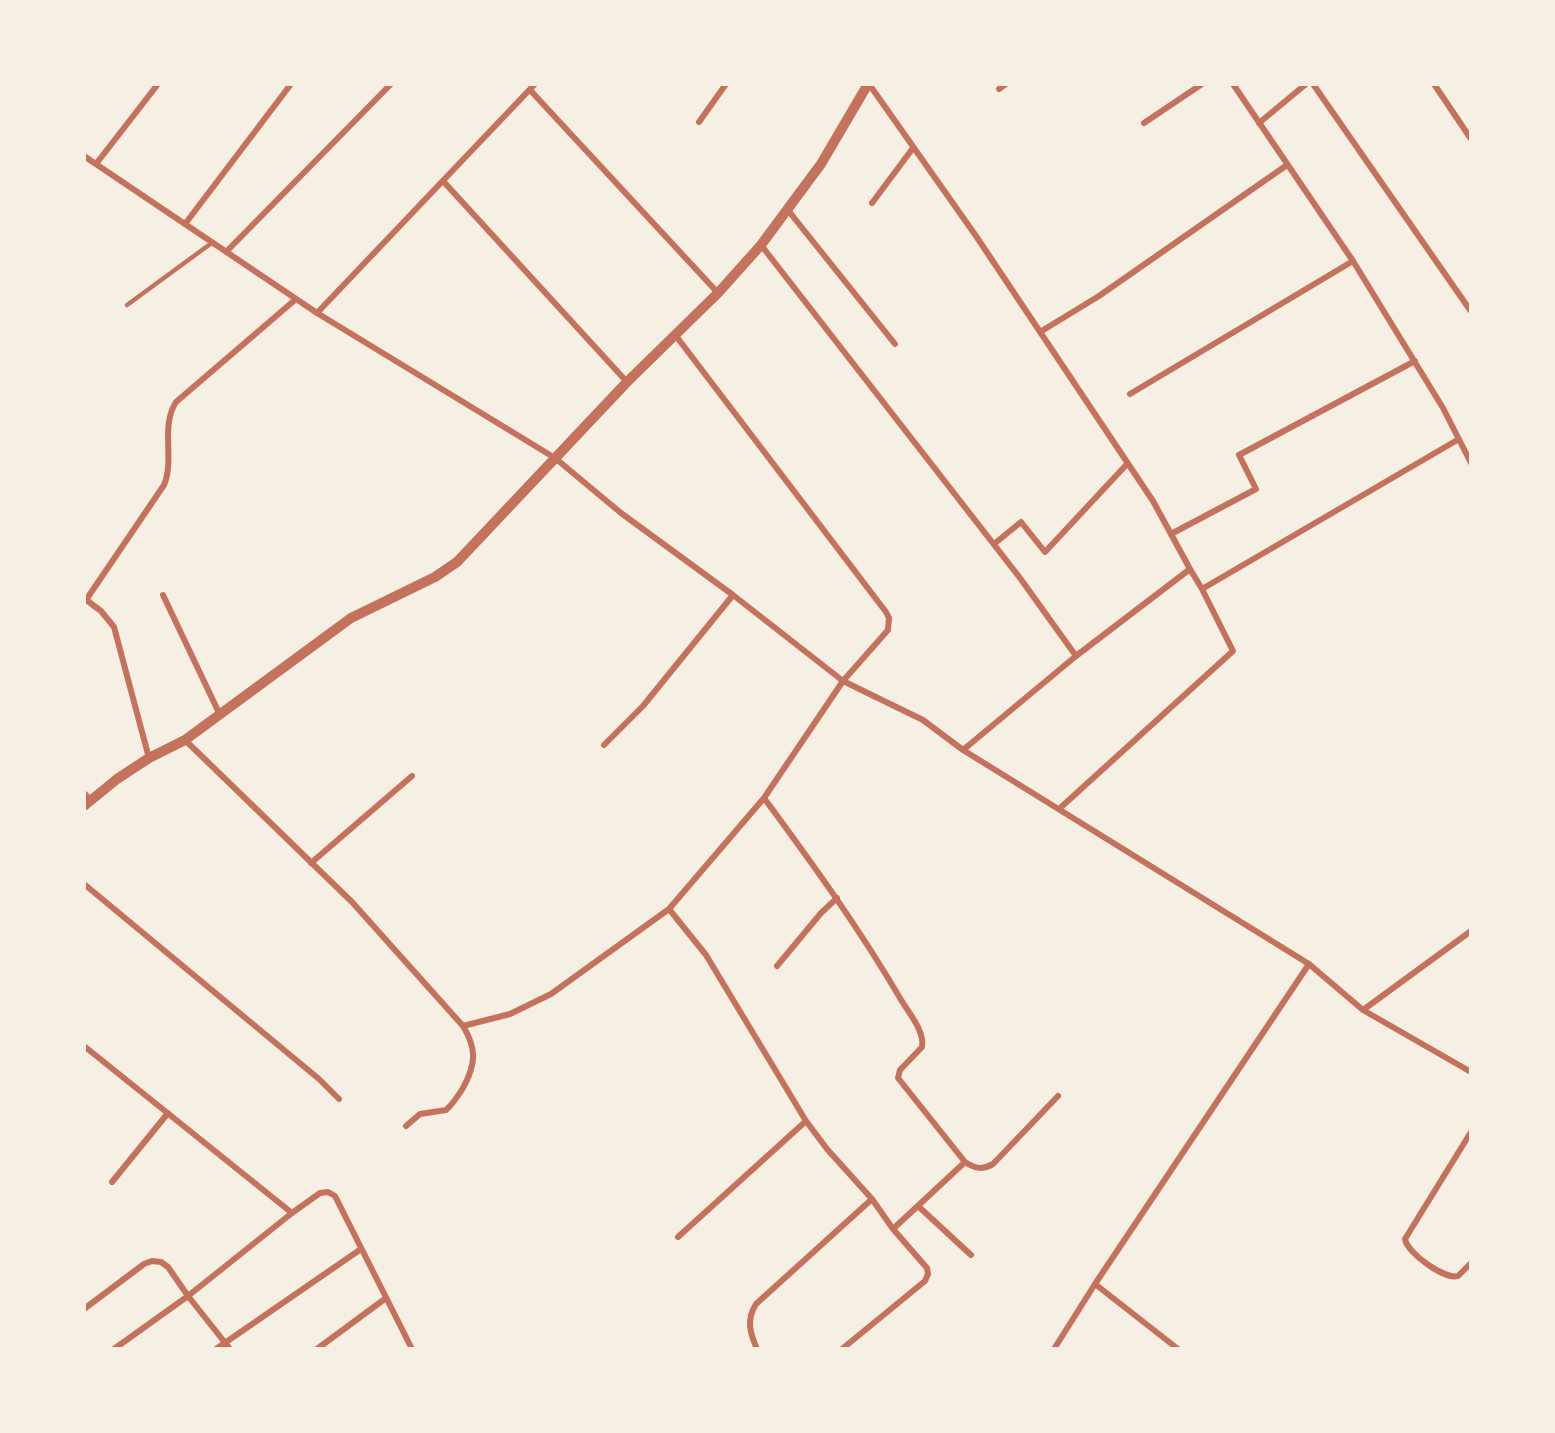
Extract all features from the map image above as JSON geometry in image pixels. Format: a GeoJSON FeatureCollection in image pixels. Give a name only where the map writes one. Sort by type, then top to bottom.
{"type":"FeatureCollection","features":[{"type":"Feature","properties":{"kind":"street"},"geometry":{"type":"LineString","coordinates":[[96,164],[158,84]]}},
{"type":"Feature","properties":{"kind":"street"},"geometry":{"type":"LineString","coordinates":[[185,224],[291,84]]}},
{"type":"Feature","properties":{"kind":"street"},"geometry":{"type":"LineString","coordinates":[[227,251],[391,84]]}},
{"type":"Feature","properties":{"kind":"street"},"geometry":{"type":"LineString","coordinates":[[317,313],[536,84]]}},
{"type":"Feature","properties":{"kind":"street"},"geometry":{"type":"LineString","coordinates":[[699,122],[726,84]]}},
{"type":"Feature","properties":{"kind":"street"},"geometry":{"type":"LineString","coordinates":[[86,800],[149,758],[185,740],[351,618],[435,577],[457,562],[627,382],[718,293],[760,245],[821,164],[868,84],[976,236],[1153,501],[1202,589],[1233,651],[1059,809]]}},
{"type":"Feature","properties":{"kind":"street"},"geometry":{"type":"LineString","coordinates":[[999,89],[1006,84]]}},
{"type":"Feature","properties":{"kind":"street"},"geometry":{"type":"LineString","coordinates":[[1144,123],[1202,84]]}},
{"type":"Feature","properties":{"kind":"street"},"geometry":{"type":"LineString","coordinates":[[1233,84],[1353,261],[1443,408],[1471,463]]}},
{"type":"Feature","properties":{"kind":"street"},"geometry":{"type":"LineString","coordinates":[[1259,123],[1306,84]]}},
{"type":"Feature","properties":{"kind":"street"},"geometry":{"type":"LineString","coordinates":[[1313,84],[1470,310]]}},
{"type":"Feature","properties":{"kind":"street"},"geometry":{"type":"LineString","coordinates":[[1434,84],[1471,139]]}},
{"type":"Feature","properties":{"kind":"street"},"geometry":{"type":"LineString","coordinates":[[530,90],[718,293]]}},
{"type":"Feature","properties":{"kind":"street"},"geometry":{"type":"LineString","coordinates":[[872,203],[913,148]]}},
{"type":"Feature","properties":{"kind":"street"},"geometry":{"type":"LineString","coordinates":[[84,156],[317,313],[555,458],[628,519],[733,595],[843,681],[923,720],[963,750],[1309,964],[1363,1010],[1471,1072]]}},
{"type":"Feature","properties":{"kind":"street"},"geometry":{"type":"LineString","coordinates":[[1040,332],[1099,296],[1287,165]]}},
{"type":"Feature","properties":{"kind":"street"},"geometry":{"type":"LineString","coordinates":[[443,181],[627,382]]}},
{"type":"Feature","properties":{"kind":"street"},"geometry":{"type":"LineString","coordinates":[[787,209],[895,344]]}},
{"type":"Feature","properties":{"kind":"street"},"geometry":{"type":"LineString","coordinates":[[760,245],[994,544],[1076,656]]}},
{"type":"Feature","properties":{"kind":"street"},"geometry":{"type":"LineString","coordinates":[[1130,394],[1353,261]]}},
{"type":"Feature","properties":{"kind":"street"},"geometry":{"type":"LineString","coordinates":[[149,758],[114,627],[101,611],[85,599],[164,485],[168,470],[169,416],[176,402],[296,299]]}},
{"type":"Feature","properties":{"kind":"street"},"geometry":{"type":"LineString","coordinates":[[463,1026],[510,1014],[551,994],[669,909],[764,798],[843,681],[888,630],[889,618],[676,336]]}},
{"type":"Feature","properties":{"kind":"street"},"geometry":{"type":"LineString","coordinates":[[1171,534],[1256,489],[1239,455],[1415,361]]}},
{"type":"Feature","properties":{"kind":"street"},"geometry":{"type":"LineString","coordinates":[[1202,589],[1459,440]]}},
{"type":"Feature","properties":{"kind":"street"},"geometry":{"type":"LineString","coordinates":[[994,544],[1021,522],[1045,552],[1127,464]]}},
{"type":"Feature","properties":{"kind":"street"},"geometry":{"type":"LineString","coordinates":[[963,750],[1076,656],[1190,569]]}},
{"type":"Feature","properties":{"kind":"street"},"geometry":{"type":"LineString","coordinates":[[163,595],[220,715]]}},
{"type":"Feature","properties":{"kind":"street"},"geometry":{"type":"LineString","coordinates":[[604,745],[643,706],[733,595]]}},
{"type":"Feature","properties":{"kind":"street"},"geometry":{"type":"LineString","coordinates":[[185,740],[352,902],[463,1026],[470,1038],[474,1053],[473,1063],[459,1096],[446,1110],[420,1114],[406,1126]]}},
{"type":"Feature","properties":{"kind":"street"},"geometry":{"type":"LineString","coordinates":[[311,863],[412,776]]}},
{"type":"Feature","properties":{"kind":"street"},"geometry":{"type":"LineString","coordinates":[[764,798],[837,898],[878,960],[922,1039],[920,1050],[900,1070],[898,1076],[900,1082],[965,1162],[978,1168],[987,1168],[993,1164],[1058,1096]]}},
{"type":"Feature","properties":{"kind":"street"},"geometry":{"type":"LineString","coordinates":[[84,884],[319,1079],[339,1100]]}},
{"type":"Feature","properties":{"kind":"street"},"geometry":{"type":"LineString","coordinates":[[777,966],[821,913],[837,898]]}},
{"type":"Feature","properties":{"kind":"street"},"geometry":{"type":"LineString","coordinates":[[669,909],[706,955],[806,1121],[872,1199],[893,1229],[928,1271],[925,1281],[842,1349]]}},
{"type":"Feature","properties":{"kind":"street"},"geometry":{"type":"LineString","coordinates":[[1363,1010],[1471,931]]}},
{"type":"Feature","properties":{"kind":"street"},"geometry":{"type":"LineString","coordinates":[[1054,1349],[1309,964]]}},
{"type":"Feature","properties":{"kind":"street"},"geometry":{"type":"LineString","coordinates":[[84,1046],[292,1213]]}},
{"type":"Feature","properties":{"kind":"street"},"geometry":{"type":"LineString","coordinates":[[112,1182],[168,1113]]}},
{"type":"Feature","properties":{"kind":"street"},"geometry":{"type":"LineString","coordinates":[[678,1237],[806,1121]]}},
{"type":"Feature","properties":{"kind":"street"},"geometry":{"type":"LineString","coordinates":[[1471,1132],[1405,1239],[1412,1253],[1448,1276],[1458,1276],[1471,1263]]}},
{"type":"Feature","properties":{"kind":"street"},"geometry":{"type":"LineString","coordinates":[[893,1229],[965,1162]]}},
{"type":"Feature","properties":{"kind":"street"},"geometry":{"type":"LineString","coordinates":[[114,1349],[188,1296],[292,1213],[320,1193],[328,1192],[335,1196],[412,1349]]}},
{"type":"Feature","properties":{"kind":"street"},"geometry":{"type":"LineString","coordinates":[[757,1349],[750,1325],[750,1318],[756,1304],[872,1199]]}},
{"type":"Feature","properties":{"kind":"street"},"geometry":{"type":"LineString","coordinates":[[918,1206],[971,1255]]}},
{"type":"Feature","properties":{"kind":"street"},"geometry":{"type":"LineString","coordinates":[[216,1349],[228,1346],[361,1249]]}},
{"type":"Feature","properties":{"kind":"street"},"geometry":{"type":"LineString","coordinates":[[84,1309],[144,1264],[152,1261],[161,1262],[168,1267],[228,1346]]}},
{"type":"Feature","properties":{"kind":"street"},"geometry":{"type":"LineString","coordinates":[[1095,1284],[1178,1349]]}},
{"type":"Feature","properties":{"kind":"street"},"geometry":{"type":"LineString","coordinates":[[317,1349],[386,1298]]}},
{"type":"Feature","properties":{"kind":"lane"},"geometry":{"type":"LineString","coordinates":[[127,305],[213,242]]}}]}
